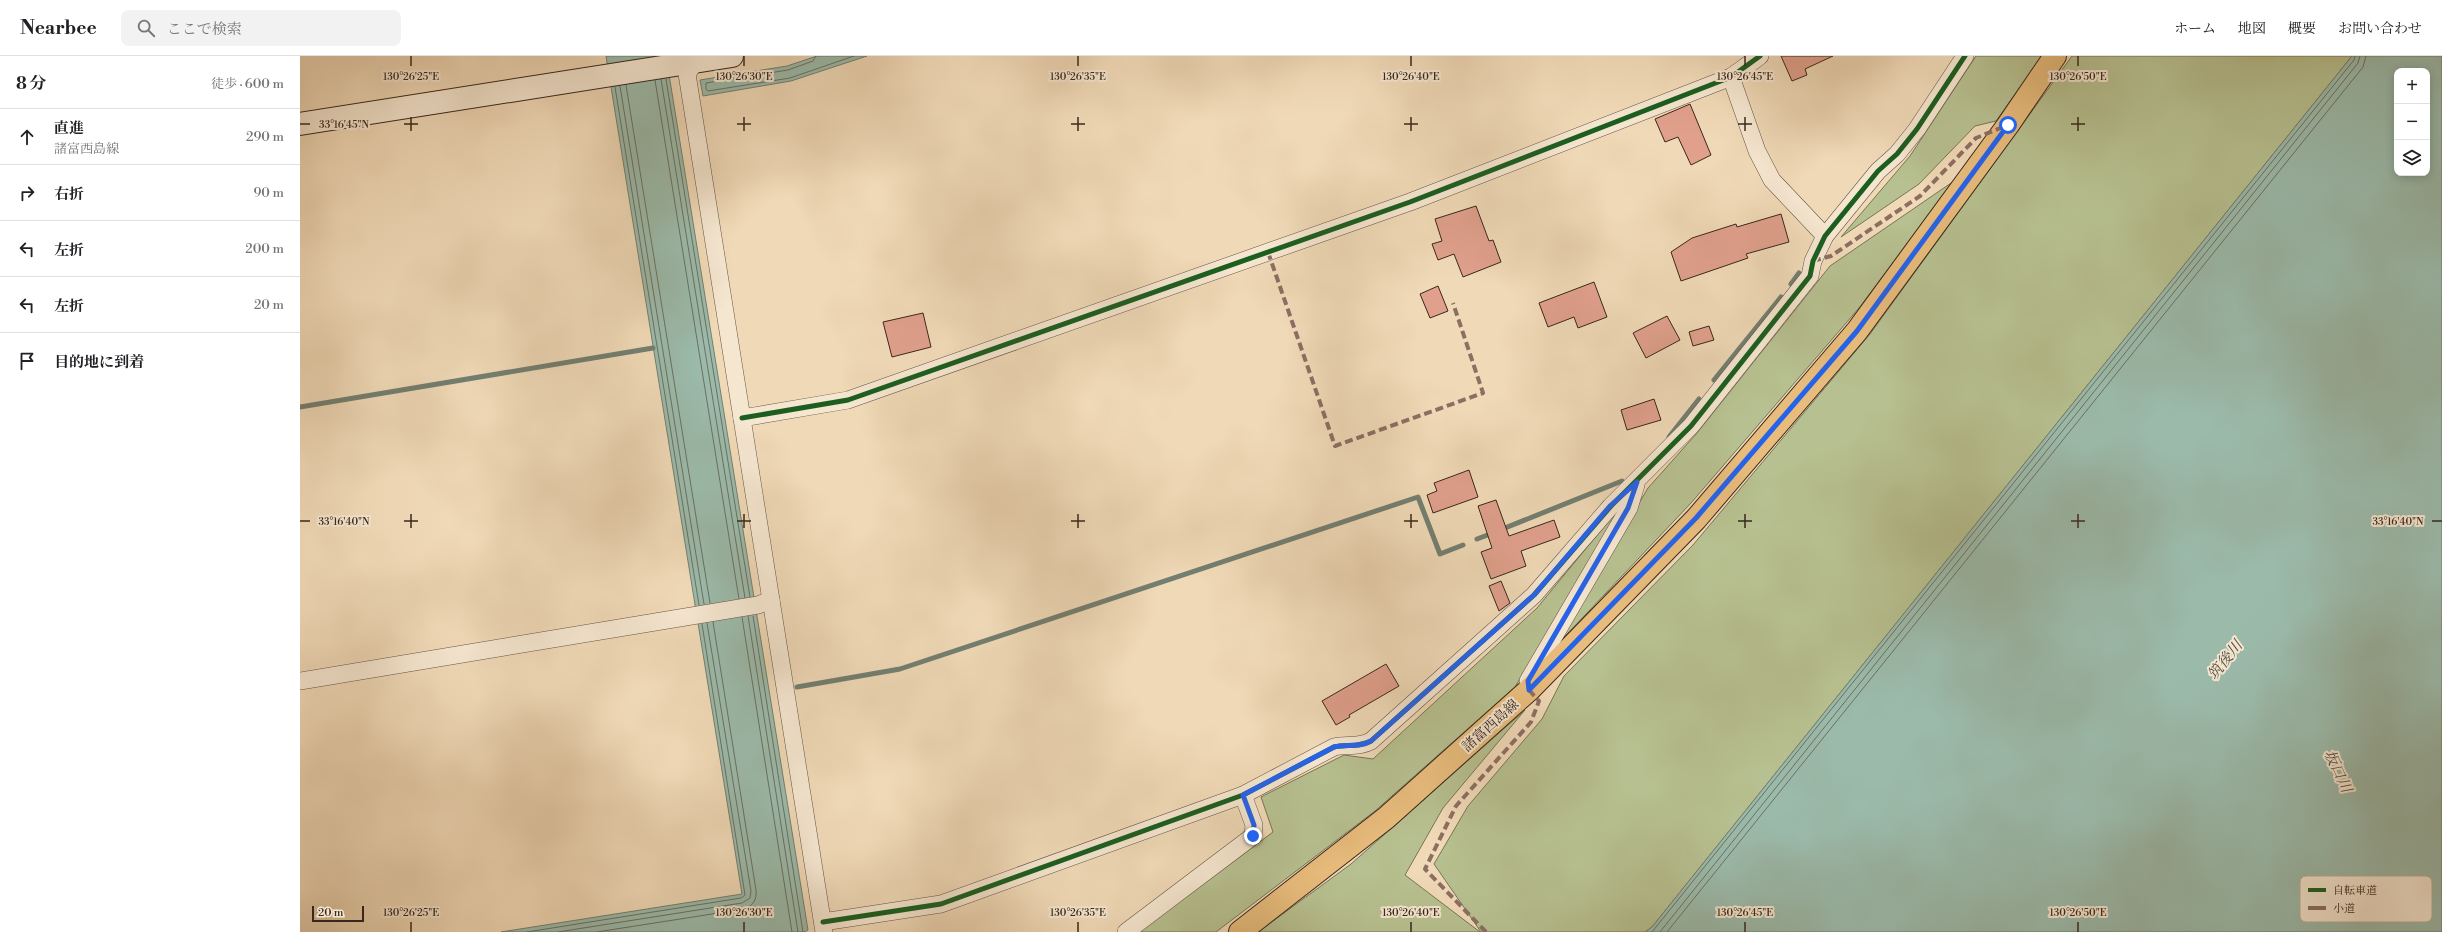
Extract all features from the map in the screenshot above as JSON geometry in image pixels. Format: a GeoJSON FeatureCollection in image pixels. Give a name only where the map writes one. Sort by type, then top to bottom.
{"type":"FeatureCollection","features":[{"type":"Feature","properties":{"kind":"main road","name":"諸富西島線"},"geometry":{"type":"LineString","coordinates":[[1240,932],[1386,818],[1529,690],[1696,518],[1857,331],[2008,125],[2055,56]]}},
{"type":"Feature","properties":{"kind":"street"},"geometry":{"type":"LineString","coordinates":[[300,124],[671,66],[695,59],[732,56]]}},
{"type":"Feature","properties":{"kind":"street"},"geometry":{"type":"LineString","coordinates":[[742,418],[848,400],[1410,202],[1731,77],[1760,56]]}},
{"type":"Feature","properties":{"kind":"street"},"geometry":{"type":"LineString","coordinates":[[695,59],[687,74],[742,418],[765,602],[824,927],[941,904],[1243,795],[1334,747],[1343,745],[1356,746],[1371,741],[1534,595],[1610,506],[1637,482],[1691,426],[1810,276],[1813,261],[1825,236],[1878,171],[1897,154],[1917,129],[1965,56]]}},
{"type":"Feature","properties":{"kind":"street"},"geometry":{"type":"LineString","coordinates":[[1731,77],[1756,151],[1772,180],[1825,236]]}},
{"type":"Feature","properties":{"kind":"street"},"geometry":{"type":"LineString","coordinates":[[1529,690],[1528,681],[1628,508],[1637,482]]}},
{"type":"Feature","properties":{"kind":"street"},"geometry":{"type":"LineString","coordinates":[[300,681],[765,602]]}},
{"type":"Feature","properties":{"kind":"street"},"geometry":{"type":"LineString","coordinates":[[1126,932],[1253,836],[1254,825],[1243,795]]}},
{"type":"Feature","properties":{"kind":"green space"},"geometry":{"type":"Polygon","coordinates":[[[1976,56],[2042,56],[1996,121],[1975,126],[1919,184],[1841,237],[1910,156],[1976,56]]]}},
{"type":"Feature","properties":{"kind":"green space"},"geometry":{"type":"Polygon","coordinates":[[[2072,56],[2352,56],[1652,927],[1645,932],[1481,932],[1434,864],[1468,806],[1542,719],[1564,676],[1693,545],[1870,334],[2072,56]]]}},
{"type":"Feature","properties":{"kind":"green space"},"geometry":{"type":"Polygon","coordinates":[[[1954,181],[1859,308],[1691,503],[1553,649],[1648,488],[1697,433],[1830,266],[1954,181]]]}},
{"type":"Feature","properties":{"kind":"green space"},"geometry":{"type":"Polygon","coordinates":[[[1621,506],[1515,687],[1375,811],[1216,932],[1139,932],[1273,832],[1261,797],[1344,755],[1373,759],[1537,608],[1621,506]]]}},
{"type":"Feature","properties":{"kind":"green space"},"geometry":{"type":"Polygon","coordinates":[[[1525,710],[1443,808],[1405,875],[1480,932],[1258,932],[1351,864],[1525,710]]]}},
{"type":"Feature","properties":{"kind":"water"},"geometry":{"type":"Polygon","coordinates":[[[606,56],[666,56],[808,930],[805,932],[501,932],[742,894],[606,56]]]}},
{"type":"Feature","properties":{"kind":"water"},"geometry":{"type":"Polygon","coordinates":[[[817,56],[867,56],[791,81],[703,96],[700,80],[787,66],[817,56]]]}},
{"type":"Feature","properties":{"kind":"water"},"geometry":{"type":"Polygon","coordinates":[[[2352,56],[2442,56],[2442,932],[1645,932],[1652,927],[2352,56]]]}},
{"type":"Feature","properties":{"kind":"building"},"geometry":{"type":"Polygon","coordinates":[[[1781,56],[1833,56],[1805,69],[1807,75],[1792,81],[1781,56]]]}},
{"type":"Feature","properties":{"kind":"building"},"geometry":{"type":"Polygon","coordinates":[[[1690,104],[1711,155],[1691,165],[1678,137],[1665,142],[1655,119],[1690,104]]]}},
{"type":"Feature","properties":{"kind":"building"},"geometry":{"type":"Polygon","coordinates":[[[1476,206],[1489,241],[1493,240],[1501,262],[1463,277],[1454,254],[1438,260],[1432,244],[1442,241],[1435,219],[1476,206]]]}},
{"type":"Feature","properties":{"kind":"building"},"geometry":{"type":"Polygon","coordinates":[[[1781,214],[1789,242],[1746,254],[1748,258],[1681,281],[1671,252],[1692,238],[1736,224],[1737,227],[1781,214]]]}},
{"type":"Feature","properties":{"kind":"building"},"geometry":{"type":"Polygon","coordinates":[[[1594,282],[1607,317],[1578,328],[1574,317],[1548,327],[1539,303],[1594,282]]]}},
{"type":"Feature","properties":{"kind":"building"},"geometry":{"type":"Polygon","coordinates":[[[1438,286],[1448,311],[1430,318],[1420,294],[1438,286]]]}},
{"type":"Feature","properties":{"kind":"building"},"geometry":{"type":"Polygon","coordinates":[[[923,313],[931,347],[892,357],[883,322],[923,313]]]}},
{"type":"Feature","properties":{"kind":"building"},"geometry":{"type":"Polygon","coordinates":[[[1667,316],[1680,340],[1646,358],[1633,333],[1667,316]]]}},
{"type":"Feature","properties":{"kind":"building"},"geometry":{"type":"Polygon","coordinates":[[[1709,326],[1714,340],[1693,346],[1689,332],[1709,326]]]}},
{"type":"Feature","properties":{"kind":"building"},"geometry":{"type":"Polygon","coordinates":[[[1654,399],[1661,420],[1627,430],[1621,410],[1654,399]]]}},
{"type":"Feature","properties":{"kind":"building"},"geometry":{"type":"Polygon","coordinates":[[[1469,470],[1478,497],[1433,513],[1427,495],[1437,491],[1434,483],[1469,470]]]}},
{"type":"Feature","properties":{"kind":"building"},"geometry":{"type":"Polygon","coordinates":[[[1496,500],[1509,536],[1554,520],[1560,537],[1521,551],[1526,566],[1491,579],[1481,552],[1492,548],[1478,506],[1496,500]]]}},
{"type":"Feature","properties":{"kind":"building"},"geometry":{"type":"Polygon","coordinates":[[[1501,581],[1510,603],[1499,611],[1489,586],[1501,581]]]}},
{"type":"Feature","properties":{"kind":"building"},"geometry":{"type":"Polygon","coordinates":[[[1386,664],[1399,686],[1349,715],[1350,717],[1336,725],[1322,701],[1386,664]]]}},
{"type":"Feature","properties":{"kind":"waterway"},"geometry":{"type":"LineString","coordinates":[[1791,284],[1799,273]]}},
{"type":"Feature","properties":{"kind":"waterway"},"geometry":{"type":"LineString","coordinates":[[1714,380],[1781,297]]}},
{"type":"Feature","properties":{"kind":"waterway"},"geometry":{"type":"LineString","coordinates":[[300,407],[653,348]]}},
{"type":"Feature","properties":{"kind":"waterway"},"geometry":{"type":"LineString","coordinates":[[1669,437],[1699,399]]}},
{"type":"Feature","properties":{"kind":"waterway"},"geometry":{"type":"LineString","coordinates":[[1500,530],[1622,481]]}},
{"type":"Feature","properties":{"kind":"waterway"},"geometry":{"type":"LineString","coordinates":[[797,687],[900,669],[1418,497],[1440,554],[1463,545]]}},
{"type":"Feature","properties":{"kind":"waterway"},"geometry":{"type":"LineString","coordinates":[[1477,539],[1493,533]]}},
{"type":"Feature","properties":{"kind":"marked path"},"geometry":{"type":"LineString","coordinates":[[1813,261],[1831,256],[1920,196],[1976,138],[2008,125]]}},
{"type":"Feature","properties":{"kind":"marked path"},"geometry":{"type":"LineString","coordinates":[[1268,252],[1335,446],[1483,393],[1453,303]]}},
{"type":"Feature","properties":{"kind":"marked path"},"geometry":{"type":"LineString","coordinates":[[1486,932],[1425,869],[1456,806],[1531,722],[1539,701],[1529,690]]}},
{"type":"Feature","properties":{"kind":"cycle path"},"geometry":{"type":"LineString","coordinates":[[742,418],[848,400],[1410,202],[1731,77],[1760,56]]}},
{"type":"Feature","properties":{"kind":"cycle path"},"geometry":{"type":"LineString","coordinates":[[823,922],[941,904],[1243,795],[1334,747],[1357,745],[1371,741],[1534,595],[1611,506],[1691,426],[1810,276],[1813,261],[1825,236],[1878,171],[1897,154],[1917,129],[1965,56]]}},
{"type":"Feature","properties":{"kind":"route"},"geometry":{"type":"LineString","coordinates":[[1253,836],[1254,825],[1243,795],[1265,785],[1334,747],[1343,745],[1363,745],[1371,741],[1421,698],[1534,595],[1610,506],[1637,482],[1628,508],[1528,681],[1529,690],[1696,518],[1857,331],[2008,125]]}},
{"type":"Feature","properties":{"kind":"water label","name":"筑後川"},"geometry":{"type":"Point","coordinates":[2225,660]}},
{"type":"Feature","properties":{"kind":"water label","name":"坂口川"},"geometry":{"type":"Point","coordinates":[2338,771]}}]}
